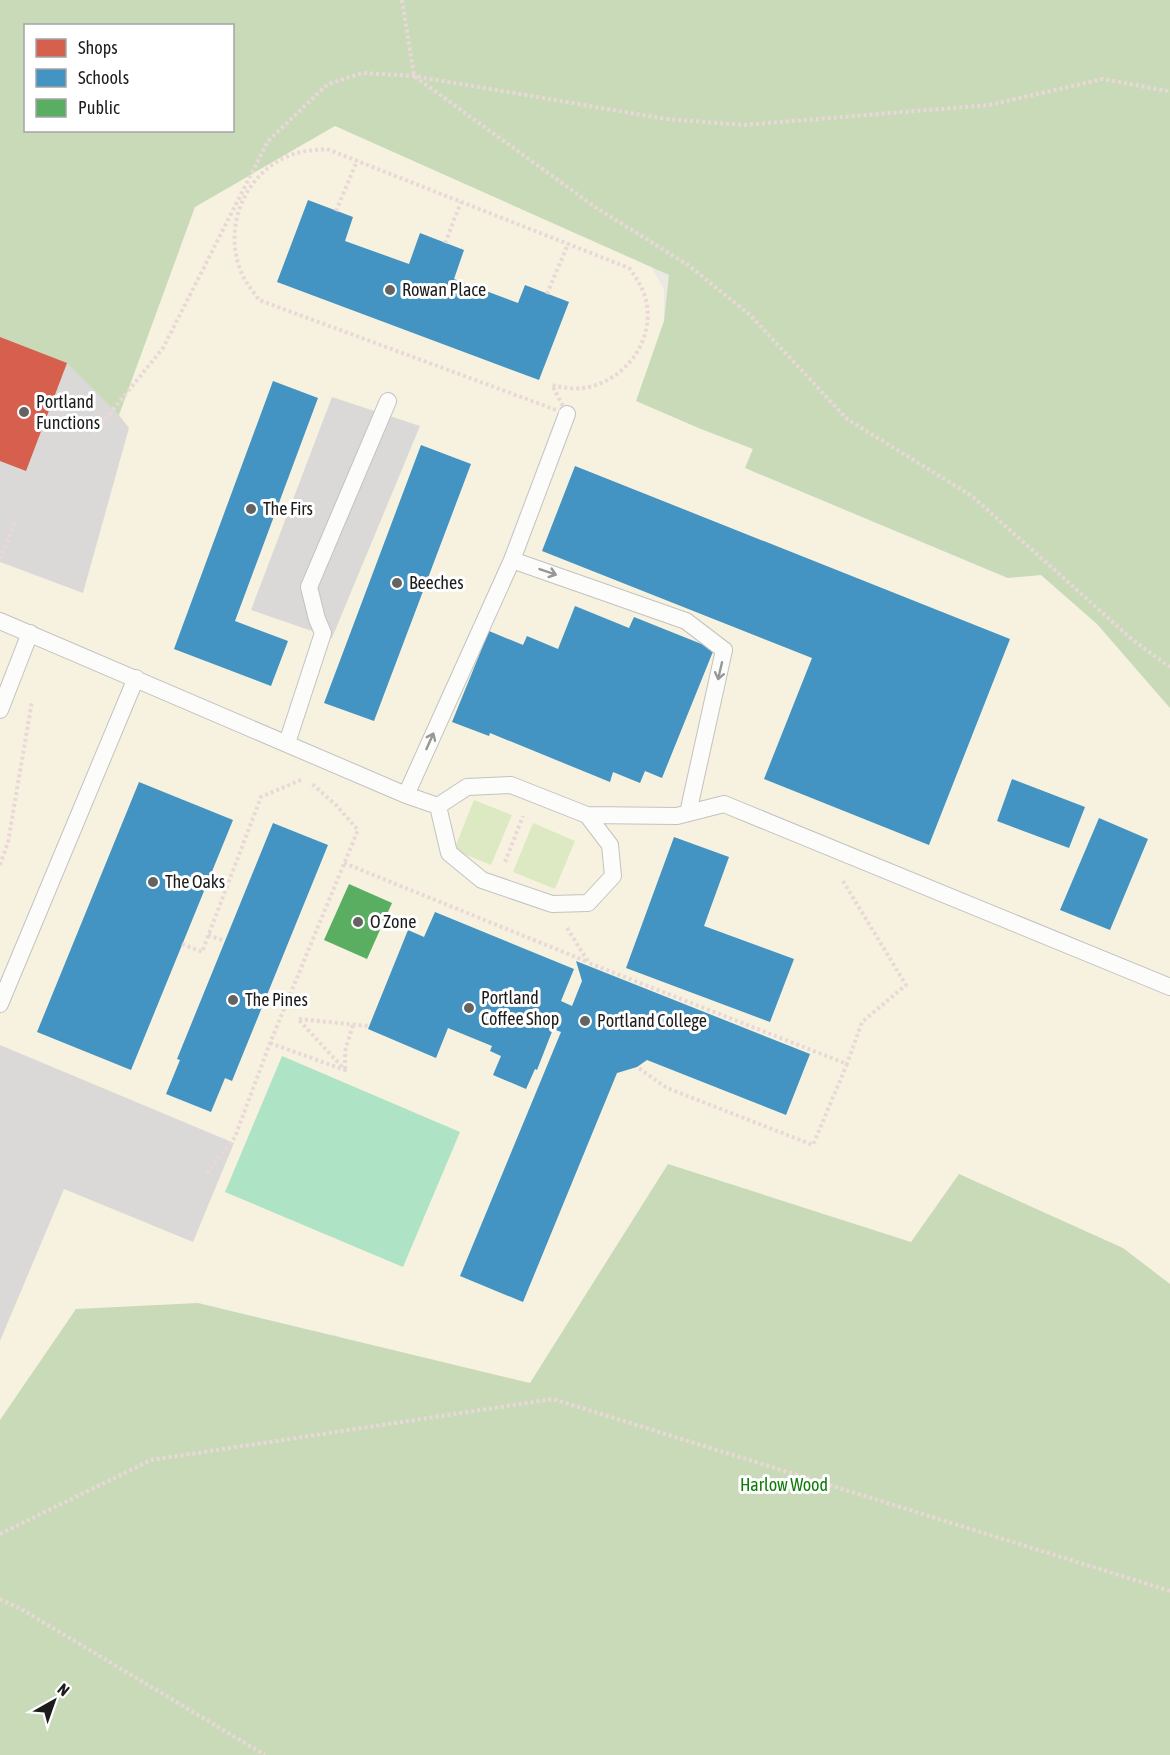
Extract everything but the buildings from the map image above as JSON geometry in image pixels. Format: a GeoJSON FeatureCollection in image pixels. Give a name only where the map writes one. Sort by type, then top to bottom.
{"type":"FeatureCollection","features":[{"type":"Feature","properties":{"kind":"lane"},"geometry":{"type":"LineString","coordinates":[[287,743],[323,633],[309,587],[388,401]]}},
{"type":"Feature","properties":{"kind":"lane"},"geometry":{"type":"LineString","coordinates":[[406,795],[512,560],[567,414]]}},
{"type":"Feature","properties":{"kind":"lane"},"geometry":{"type":"LineString","coordinates":[[512,560],[686,621],[724,650],[688,813]]}},
{"type":"Feature","properties":{"kind":"lane"},"geometry":{"type":"LineString","coordinates":[[0,621],[406,795],[438,806]]}},
{"type":"Feature","properties":{"kind":"lane"},"geometry":{"type":"LineString","coordinates":[[0,710],[30,633]]}},
{"type":"Feature","properties":{"kind":"lane"},"geometry":{"type":"LineString","coordinates":[[0,1004],[136,678]]}},
{"type":"Feature","properties":{"kind":"lane"},"geometry":{"type":"LineString","coordinates":[[438,806],[467,787],[511,785],[587,815],[677,816],[724,804],[1170,987]]}},
{"type":"Feature","properties":{"kind":"lane"},"geometry":{"type":"LineString","coordinates":[[438,806],[449,852],[482,880],[552,904],[588,903],[613,876],[610,845],[587,815]]}},
{"type":"Feature","properties":{"kind":"path"},"geometry":{"type":"LineString","coordinates":[[402,0],[414,76],[595,207],[688,265],[750,315],[847,419],[972,496],[1134,641],[1170,667]]}},
{"type":"Feature","properties":{"kind":"path"},"geometry":{"type":"LineString","coordinates":[[94,433],[163,348],[268,141],[328,84],[363,73],[414,76],[666,119],[744,125],[989,105],[1103,79],[1170,93]]}},
{"type":"Feature","properties":{"kind":"path"},"geometry":{"type":"LineString","coordinates":[[327,149],[629,268],[639,282],[645,297],[646,331],[640,347],[631,362],[619,374],[603,383],[587,388],[569,389],[552,385],[567,414],[259,300],[248,286],[240,270],[235,253],[234,235],[236,218],[243,198],[254,181],[269,167],[287,157],[306,150],[327,149]]}},
{"type":"Feature","properties":{"kind":"path"},"geometry":{"type":"LineString","coordinates":[[336,211],[357,161]]}},
{"type":"Feature","properties":{"kind":"path"},"geometry":{"type":"LineString","coordinates":[[445,243],[462,202]]}},
{"type":"Feature","properties":{"kind":"path"},"geometry":{"type":"LineString","coordinates":[[547,294],[568,244]]}},
{"type":"Feature","properties":{"kind":"path"},"geometry":{"type":"LineString","coordinates":[[0,559],[15,522]]}},
{"type":"Feature","properties":{"kind":"path"},"geometry":{"type":"LineString","coordinates":[[0,862],[8,842],[33,695]]}},
{"type":"Feature","properties":{"kind":"path"},"geometry":{"type":"LineString","coordinates":[[182,944],[202,952],[261,797],[305,778],[337,806],[358,830],[270,1042],[235,1137],[207,1173]]}},
{"type":"Feature","properties":{"kind":"path"},"geometry":{"type":"LineString","coordinates":[[481,919],[533,793]]}},
{"type":"Feature","properties":{"kind":"path"},"geometry":{"type":"LineString","coordinates":[[637,1067],[667,1088],[813,1145],[862,1022],[906,985],[821,844]]}},
{"type":"Feature","properties":{"kind":"path"},"geometry":{"type":"LineString","coordinates":[[344,863],[589,963],[847,1064]]}},
{"type":"Feature","properties":{"kind":"path"},"geometry":{"type":"LineString","coordinates":[[552,904],[589,963]]}},
{"type":"Feature","properties":{"kind":"path"},"geometry":{"type":"LineString","coordinates":[[208,935],[225,941]]}},
{"type":"Feature","properties":{"kind":"path"},"geometry":{"type":"LineString","coordinates":[[345,1070],[298,1019],[369,1026]]}},
{"type":"Feature","properties":{"kind":"path"},"geometry":{"type":"LineString","coordinates":[[345,1070],[345,1051],[353,1025]]}},
{"type":"Feature","properties":{"kind":"path"},"geometry":{"type":"LineString","coordinates":[[270,1042],[345,1070]]}},
{"type":"Feature","properties":{"kind":"path"},"geometry":{"type":"LineString","coordinates":[[0,1534],[151,1460],[554,1399],[1170,1591]]}},
{"type":"Feature","properties":{"kind":"path"},"geometry":{"type":"LineString","coordinates":[[0,1599],[21,1609],[265,1755]]}},
{"type":"Feature","properties":{"kind":"shaded area","name":"Portland College"},"geometry":{"type":"Polygon","coordinates":[[[321,118],[651,266],[664,290],[664,321],[637,401],[753,449],[745,468],[1007,578],[1041,575],[1097,624],[1170,708],[1170,1686],[333,1334],[313,1383],[0,1579],[0,158],[190,204],[321,118]]]}},
{"type":"Feature","properties":{"kind":"shaded area"},"geometry":{"type":"Polygon","coordinates":[[[67,363],[129,428],[83,593],[0,562],[0,461],[26,470],[67,363]]]}},
{"type":"Feature","properties":{"kind":"shaded area"},"geometry":{"type":"Polygon","coordinates":[[[332,397],[420,426],[332,638],[251,610],[332,397]]]}},
{"type":"Feature","properties":{"kind":"shaded area"},"geometry":{"type":"Polygon","coordinates":[[[0,1045],[234,1143],[193,1242],[64,1189],[0,1341],[0,1045]]]}},
{"type":"Feature","properties":{"kind":"green space"},"geometry":{"type":"Polygon","coordinates":[[[0,0],[1170,0],[1170,708],[1097,624],[1041,575],[1008,578],[745,468],[753,449],[636,401],[664,321],[669,275],[335,126],[195,207],[119,415],[0,534],[0,0]]]}},
{"type":"Feature","properties":{"kind":"green space"},"geometry":{"type":"Polygon","coordinates":[[[474,800],[512,815],[491,865],[454,850],[474,800]]]}},
{"type":"Feature","properties":{"kind":"green space"},"geometry":{"type":"Polygon","coordinates":[[[533,823],[575,841],[555,889],[513,872],[533,823]]]}},
{"type":"Feature","properties":{"kind":"green space"},"geometry":{"type":"Polygon","coordinates":[[[282,1056],[460,1132],[403,1267],[225,1192],[282,1056]]]}},
{"type":"Feature","properties":{"kind":"green space","name":"Harlow Wood"},"geometry":{"type":"Polygon","coordinates":[[[668,1164],[911,1242],[959,1174],[1123,1248],[1170,1284],[1170,1755],[0,1755],[0,1420],[76,1309],[198,1303],[530,1383],[668,1164]]]}},
{"type":"Feature","properties":{"kind":"place","name":"Rowan Place"},"geometry":{"type":"Point","coordinates":[390,290]}},
{"type":"Feature","properties":{"kind":"place","name":"Portland Functions"},"geometry":{"type":"Point","coordinates":[24,412]}},
{"type":"Feature","properties":{"kind":"place","name":"The Firs"},"geometry":{"type":"Point","coordinates":[251,509]}},
{"type":"Feature","properties":{"kind":"place","name":"Beeches"},"geometry":{"type":"Point","coordinates":[397,583]}},
{"type":"Feature","properties":{"kind":"place","name":"The Oaks"},"geometry":{"type":"Point","coordinates":[153,882]}},
{"type":"Feature","properties":{"kind":"place","name":"O Zone"},"geometry":{"type":"Point","coordinates":[358,922]}},
{"type":"Feature","properties":{"kind":"place","name":"The Pines"},"geometry":{"type":"Point","coordinates":[233,1000]}},
{"type":"Feature","properties":{"kind":"place","name":"Portland Coffee Shop"},"geometry":{"type":"Point","coordinates":[469,1008]}},
{"type":"Feature","properties":{"kind":"place","name":"Portland College"},"geometry":{"type":"Point","coordinates":[585,1021]}}]}
